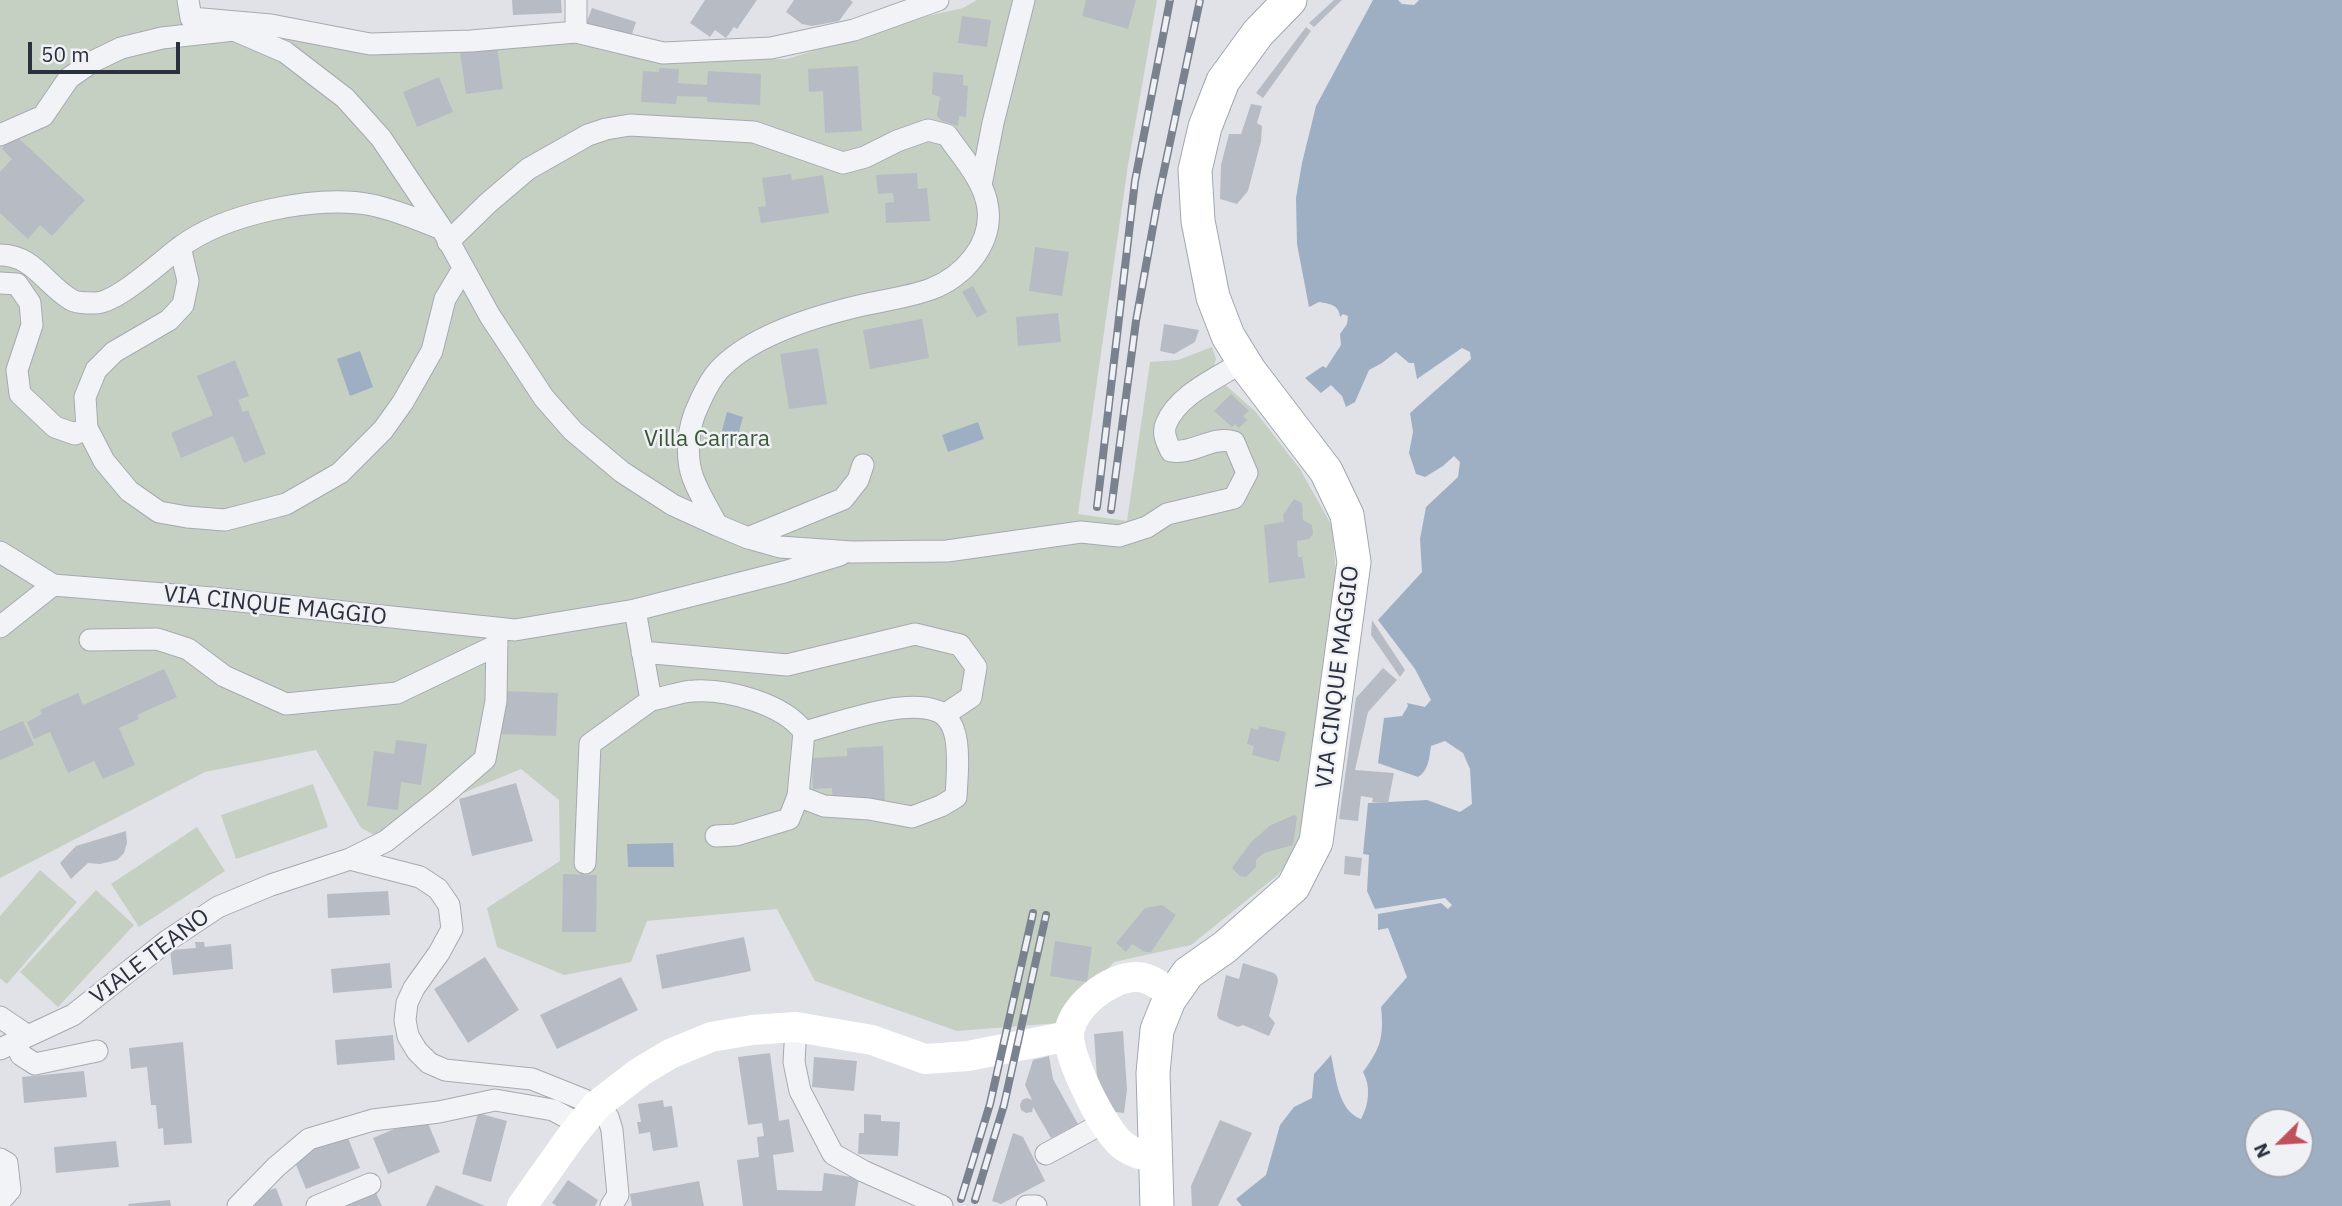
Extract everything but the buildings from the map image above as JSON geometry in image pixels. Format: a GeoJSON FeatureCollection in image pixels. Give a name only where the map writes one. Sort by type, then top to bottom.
{"type":"FeatureCollection","features":[{"type":"Feature","properties":{"kind":"main road","name":"VIA CINQUE MAGGIO"},"geometry":{"type":"LineString","coordinates":[[1157,1206],[1153,1073],[1157,1030],[1167,995],[1188,973],[1225,947],[1293,887],[1316,842],[1354,562],[1347,515],[1326,471],[1228,336],[1213,297],[1198,221],[1195,170],[1205,127],[1223,81],[1258,33],[1290,0]]}},
{"type":"Feature","properties":{"kind":"street"},"geometry":{"type":"LineString","coordinates":[[188,0],[191,18],[271,25],[370,44],[471,41],[576,32],[663,53],[771,48],[854,30],[938,0]]}},
{"type":"Feature","properties":{"kind":"street"},"geometry":{"type":"LineString","coordinates":[[576,0],[576,32]]}},
{"type":"Feature","properties":{"kind":"street"},"geometry":{"type":"LineString","coordinates":[[981,185],[993,123],[1024,0]]}},
{"type":"Feature","properties":{"kind":"street","name":"VIA CINQUE MAGGIO"},"geometry":{"type":"LineString","coordinates":[[0,135],[43,116],[69,78],[92,62],[121,48],[162,38],[234,30],[285,52],[345,98],[381,138],[445,236],[544,398],[573,431],[622,472],[673,505],[748,538],[780,547],[852,552],[947,551],[1081,532],[1119,536],[1147,527],[1167,514],[1234,499],[1247,472],[1234,442],[1225,439],[1180,453],[1171,451],[1165,438],[1165,425],[1184,399],[1244,361]]}},
{"type":"Feature","properties":{"kind":"street"},"geometry":{"type":"LineString","coordinates":[[0,255],[15,255],[37,270],[71,301],[98,304],[119,296],[180,247],[216,226],[251,215],[322,202],[369,205],[406,214],[445,236],[528,169],[588,135],[606,129],[630,125],[754,132],[843,163],[865,157],[897,141],[928,130],[947,135],[981,185],[988,209],[985,234],[968,266],[931,289],[862,305],[781,332],[753,345],[723,366],[705,390],[692,418],[689,454],[692,477],[717,525]]}},
{"type":"Feature","properties":{"kind":"street"},"geometry":{"type":"LineString","coordinates":[[180,247],[188,281],[183,305],[169,320],[114,352],[96,370],[85,397],[88,428],[104,461],[129,491],[159,512],[225,520],[286,504],[340,473],[383,430],[403,402],[432,351],[445,299],[463,269]]}},
{"type":"Feature","properties":{"kind":"street"},"geometry":{"type":"LineString","coordinates":[[0,283],[17,284],[30,303],[32,325],[17,370],[20,394],[55,427],[75,434],[88,428]]}},
{"type":"Feature","properties":{"kind":"street"},"geometry":{"type":"LineString","coordinates":[[748,538],[843,499],[858,480],[863,465]]}},
{"type":"Feature","properties":{"kind":"street","name":"VIA CINQUE MAGGIO"},"geometry":{"type":"LineString","coordinates":[[0,552],[53,585],[225,600],[497,636]]}},
{"type":"Feature","properties":{"kind":"street","name":"VIA CINQUE MAGGIO"},"geometry":{"type":"LineString","coordinates":[[90,640],[157,639],[188,649],[224,676],[286,704],[397,693],[497,636],[515,630],[635,610],[852,552]]}},
{"type":"Feature","properties":{"kind":"street"},"geometry":{"type":"LineString","coordinates":[[0,627],[53,585]]}},
{"type":"Feature","properties":{"kind":"street"},"geometry":{"type":"LineString","coordinates":[[635,610],[651,700]]}},
{"type":"Feature","properties":{"kind":"street"},"geometry":{"type":"LineString","coordinates":[[642,652],[787,664],[915,634],[960,645],[976,667],[971,697],[944,715]]}},
{"type":"Feature","properties":{"kind":"street"},"geometry":{"type":"LineString","coordinates":[[350,859],[386,841],[485,759],[496,701],[497,636]]}},
{"type":"Feature","properties":{"kind":"street"},"geometry":{"type":"LineString","coordinates":[[586,863],[590,744],[651,700],[694,691],[749,697],[796,720],[804,732],[798,796],[789,819],[736,835],[716,836]]}},
{"type":"Feature","properties":{"kind":"street"},"geometry":{"type":"LineString","coordinates":[[798,796],[824,806],[869,809],[912,817],[956,797],[955,732],[944,715],[938,711],[917,706],[804,732]]}},
{"type":"Feature","properties":{"kind":"street"},"geometry":{"type":"LineString","coordinates":[[350,859],[420,877],[438,889],[449,905],[452,929],[407,1003],[405,1020],[408,1036],[417,1051],[429,1063],[444,1070],[532,1079],[589,1115]]}},
{"type":"Feature","properties":{"kind":"street","name":"VIALE TEANO"},"geometry":{"type":"LineString","coordinates":[[14,1042],[73,1015],[167,941],[218,907],[271,885],[350,859]]}},
{"type":"Feature","properties":{"kind":"street"},"geometry":{"type":"LineString","coordinates":[[1155,1157],[1139,1155],[1123,1146],[1105,1122],[1075,1065],[1069,1035],[1087,999],[1114,981],[1137,976],[1156,982],[1167,995]]}},
{"type":"Feature","properties":{"kind":"street"},"geometry":{"type":"LineString","coordinates":[[0,1017],[21,1055],[35,1064],[97,1051]]}},
{"type":"Feature","properties":{"kind":"street"},"geometry":{"type":"LineString","coordinates":[[796,1027],[794,1062],[800,1091],[833,1154],[940,1206]]}},
{"type":"Feature","properties":{"kind":"street"},"geometry":{"type":"LineString","coordinates":[[522,1206],[589,1115],[640,1072],[670,1054],[711,1037],[751,1030],[796,1027],[872,1040],[925,1059],[968,1056],[1069,1035]]}},
{"type":"Feature","properties":{"kind":"street"},"geometry":{"type":"LineString","coordinates":[[238,1206],[276,1167],[309,1139],[373,1121],[439,1112],[495,1100],[608,1117],[612,1130],[618,1195],[611,1206]]}},
{"type":"Feature","properties":{"kind":"street"},"geometry":{"type":"LineString","coordinates":[[1045,1154],[1105,1122]]}},
{"type":"Feature","properties":{"kind":"street"},"geometry":{"type":"LineString","coordinates":[[0,1159],[7,1163],[10,1191],[0,1201]]}},
{"type":"Feature","properties":{"kind":"street"},"geometry":{"type":"LineString","coordinates":[[317,1206],[370,1184]]}},
{"type":"Feature","properties":{"kind":"street"},"geometry":{"type":"LineString","coordinates":[[1027,1206],[1036,1206]]}},
{"type":"Feature","properties":{"kind":"green space","name":"Villa Carrara"},"geometry":{"type":"Polygon","coordinates":[[[0,0],[177,0],[180,21],[259,28],[368,54],[568,42],[651,61],[787,59],[927,16],[963,8],[977,0],[1157,0],[1128,165],[1078,514],[1127,521],[1150,362],[1178,360],[1212,347],[1216,359],[1214,365],[1223,383],[1255,411],[1300,469],[1332,526],[1336,574],[1300,846],[1278,875],[1191,945],[1114,962],[1059,1023],[957,1031],[815,981],[777,909],[647,921],[631,962],[564,975],[497,947],[487,908],[560,861],[559,800],[521,769],[456,796],[400,843],[386,841],[361,828],[316,750],[205,772],[0,878],[0,0]]]}},
{"type":"Feature","properties":{"kind":"green space"},"geometry":{"type":"Polygon","coordinates":[[[313,784],[328,827],[236,859],[221,815],[313,784]]]}},
{"type":"Feature","properties":{"kind":"green space"},"geometry":{"type":"Polygon","coordinates":[[[197,827],[225,871],[139,927],[111,884],[197,827]]]}},
{"type":"Feature","properties":{"kind":"green space"},"geometry":{"type":"Polygon","coordinates":[[[40,870],[77,902],[7,984],[0,978],[0,916],[40,870]]]}},
{"type":"Feature","properties":{"kind":"green space"},"geometry":{"type":"Polygon","coordinates":[[[96,890],[134,925],[58,1007],[20,972],[96,890]]]}},
{"type":"Feature","properties":{"kind":"water"},"geometry":{"type":"Polygon","coordinates":[[[1373,0],[1398,0],[1402,4],[1414,5],[1419,0],[2342,0],[2342,1206],[1242,1206],[1236,1199],[1266,1175],[1280,1125],[1294,1107],[1312,1098],[1314,1074],[1331,1055],[1337,1083],[1347,1109],[1361,1119],[1364,1114],[1368,1089],[1363,1072],[1380,1041],[1381,1007],[1407,977],[1388,928],[1378,930],[1378,914],[1441,903],[1448,909],[1452,905],[1445,898],[1375,909],[1367,891],[1369,855],[1363,854],[1368,803],[1427,800],[1460,812],[1472,804],[1470,769],[1463,753],[1445,741],[1431,746],[1426,767],[1418,777],[1378,763],[1384,718],[1402,716],[1407,703],[1425,707],[1431,700],[1415,669],[1378,620],[1422,572],[1420,539],[1426,507],[1458,477],[1460,462],[1454,456],[1425,477],[1416,474],[1409,453],[1413,432],[1410,413],[1471,359],[1470,352],[1462,348],[1417,379],[1414,363],[1409,363],[1396,352],[1369,370],[1355,402],[1346,407],[1342,396],[1331,385],[1321,393],[1305,378],[1323,366],[1326,368],[1341,345],[1340,334],[1347,324],[1348,316],[1343,314],[1340,317],[1336,307],[1326,303],[1319,302],[1309,307],[1297,244],[1296,198],[1316,106],[1373,0]]]}},
{"type":"Feature","properties":{"kind":"water"},"geometry":{"type":"Polygon","coordinates":[[[360,351],[373,387],[350,396],[337,359],[360,351]]]}},
{"type":"Feature","properties":{"kind":"water"},"geometry":{"type":"Polygon","coordinates":[[[727,412],[743,417],[734,449],[718,445],[727,412]]]}},
{"type":"Feature","properties":{"kind":"water"},"geometry":{"type":"Polygon","coordinates":[[[978,422],[984,439],[948,452],[942,435],[978,422]]]}},
{"type":"Feature","properties":{"kind":"water"},"geometry":{"type":"Polygon","coordinates":[[[673,843],[674,867],[628,867],[627,844],[673,843]]]}},
{"type":"Feature","properties":{"kind":"railway"},"geometry":{"type":"LineString","coordinates":[[1097,507],[1135,181],[1170,0]]}},
{"type":"Feature","properties":{"kind":"railway"},"geometry":{"type":"LineString","coordinates":[[1111,510],[1136,321],[1158,199],[1200,0]]}},
{"type":"Feature","properties":{"kind":"railway"},"geometry":{"type":"LineString","coordinates":[[961,1199],[990,1104],[1033,913]]}},
{"type":"Feature","properties":{"kind":"railway"},"geometry":{"type":"LineString","coordinates":[[975,1200],[1004,1105],[1046,915]]}}]}
